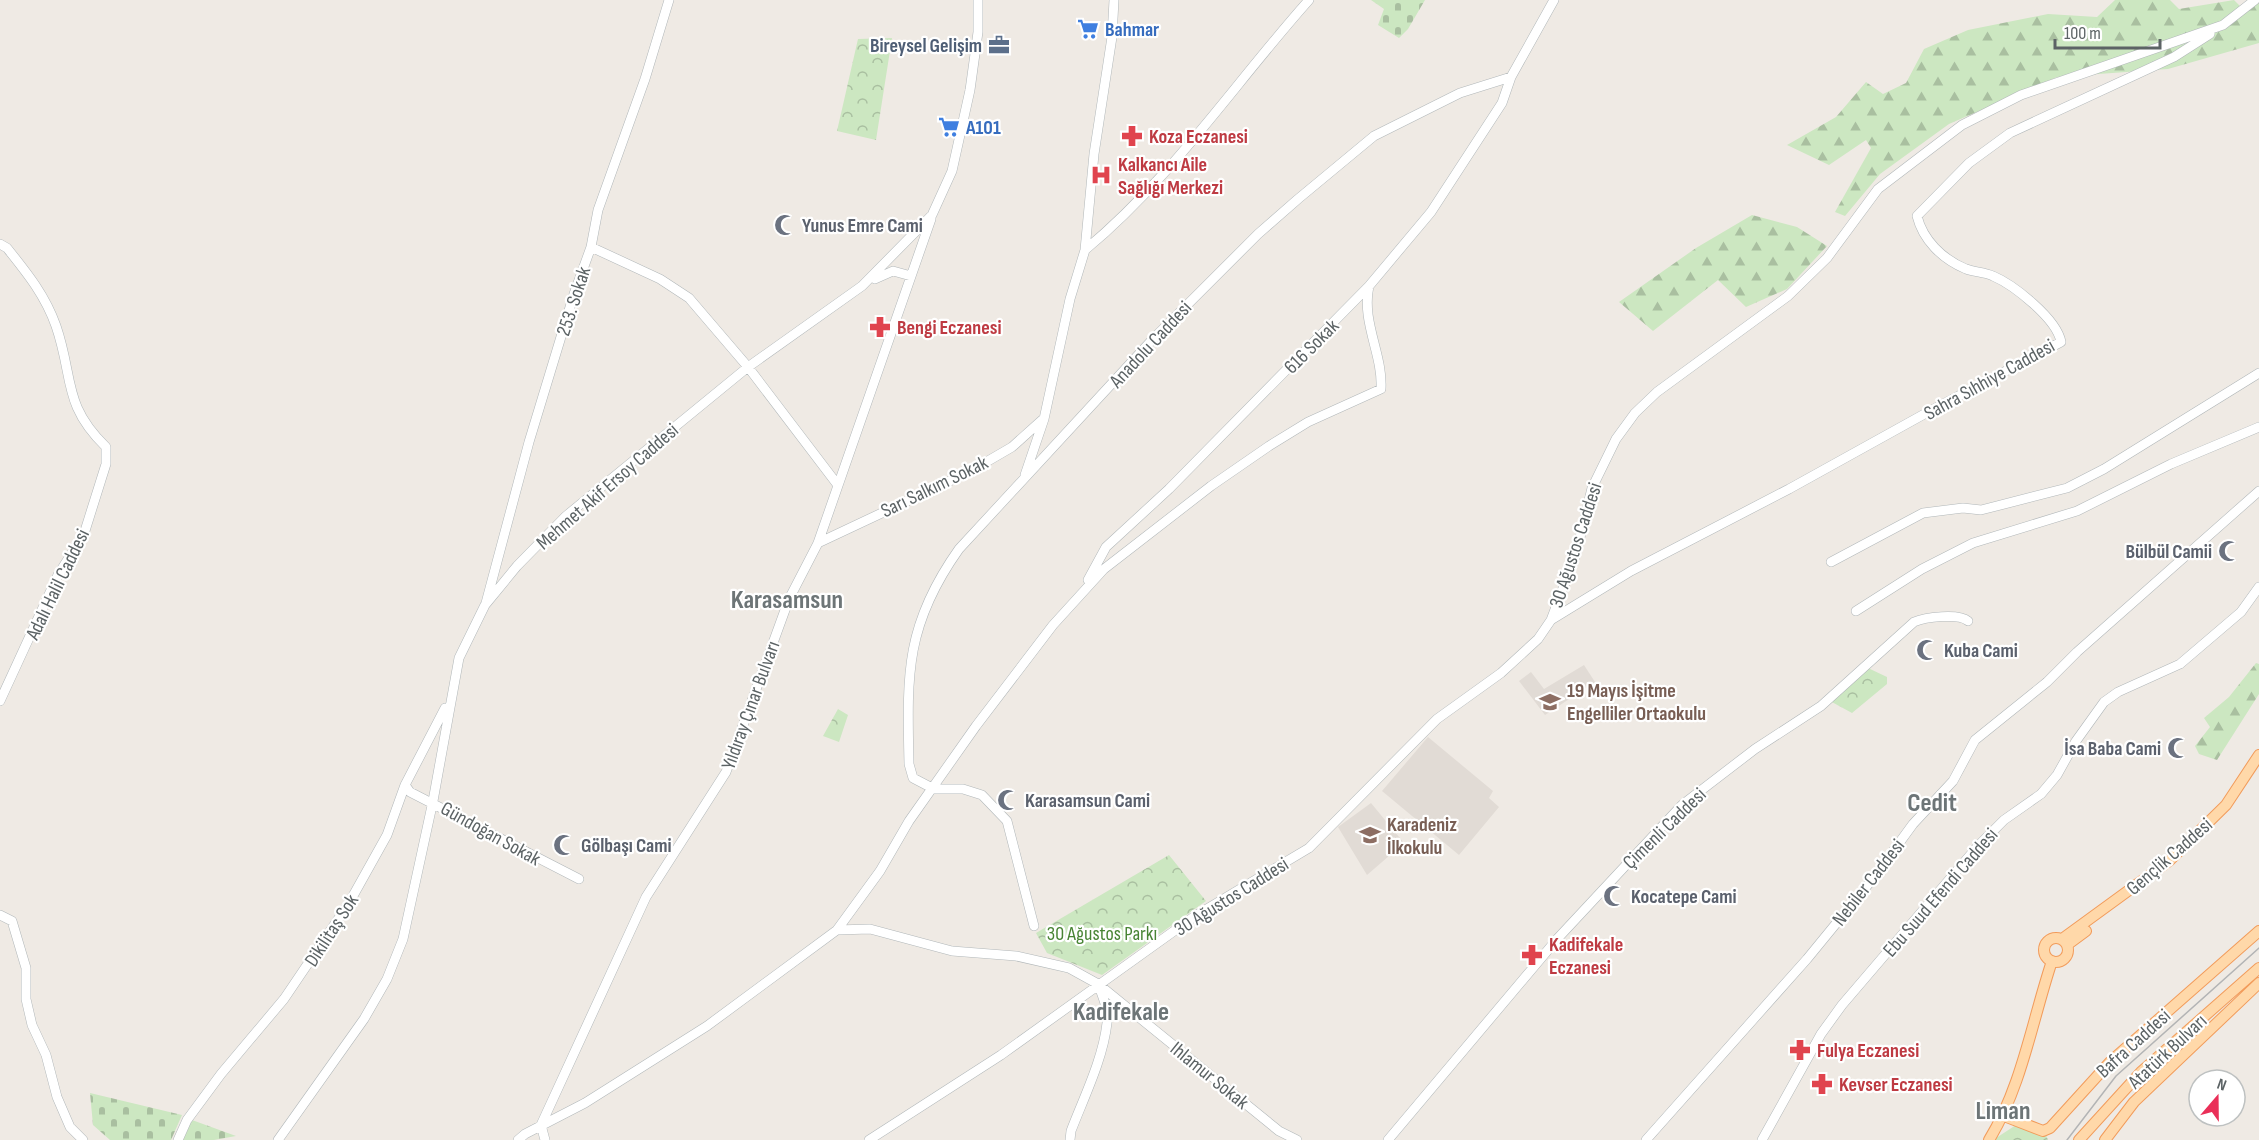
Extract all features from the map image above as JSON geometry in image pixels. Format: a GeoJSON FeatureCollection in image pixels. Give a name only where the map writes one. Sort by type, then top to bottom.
{"type":"FeatureCollection","features":[{"type":"Feature","properties":{"kind":"main road","name":"Gençlik Caddesi"},"geometry":{"type":"LineString","coordinates":[[2065,942],[2169,861],[2226,805],[2259,755]]}},
{"type":"Feature","properties":{"kind":"main road","name":"Gençlik Caddesi"},"geometry":{"type":"LineString","coordinates":[[2065,942],[2173,864],[2230,809],[2259,763]]}},
{"type":"Feature","properties":{"kind":"main road","name":"Bafra Caddesi"},"geometry":{"type":"LineString","coordinates":[[2004,1116],[2043,1131],[2050,1128],[2110,1062],[2259,931]]}},
{"type":"Feature","properties":{"kind":"main road"},"geometry":{"type":"LineString","coordinates":[[2051,939],[2065,942],[2066,956],[2060,961],[2052,961],[2044,952],[2045,944],[2051,939]]}},
{"type":"Feature","properties":{"kind":"main road"},"geometry":{"type":"LineString","coordinates":[[1989,1140],[2004,1116],[2052,961]]}},
{"type":"Feature","properties":{"kind":"main road","name":"Atatürk Bulvarı"},"geometry":{"type":"LineString","coordinates":[[2079,1140],[2141,1072],[2259,968]]}},
{"type":"Feature","properties":{"kind":"main road","name":"Atatürk Bulvarı"},"geometry":{"type":"LineString","coordinates":[[2105,1140],[2134,1102],[2259,983]]}},
{"type":"Feature","properties":{"kind":"street","name":"253. Sokak"},"geometry":{"type":"LineString","coordinates":[[485,605],[529,442],[574,294],[591,247],[598,210],[645,79],[669,0]]}},
{"type":"Feature","properties":{"kind":"street","name":"Mehmet Akif Ersoy Caddesi"},"geometry":{"type":"LineString","coordinates":[[278,1140],[339,1057],[387,979],[404,933],[433,801],[459,658],[485,605],[517,566],[566,516],[748,367],[862,286],[932,215],[952,171],[968,100],[978,32],[978,0]]}},
{"type":"Feature","properties":{"kind":"street"},"geometry":{"type":"LineString","coordinates":[[1023,480],[1044,419],[1070,299],[1085,250],[1094,154],[1112,37],[1114,0]]}},
{"type":"Feature","properties":{"kind":"street"},"geometry":{"type":"LineString","coordinates":[[1085,250],[1114,226],[1184,152],[1308,0]]}},
{"type":"Feature","properties":{"kind":"street"},"geometry":{"type":"LineString","coordinates":[[1510,77],[1554,0]]}},
{"type":"Feature","properties":{"kind":"street","name":"30 Ağustos Caddesi"},"geometry":{"type":"LineString","coordinates":[[869,1140],[1001,1055],[1195,916],[1309,848],[1437,719],[1501,673],[1538,639],[1551,620],[1576,554],[1592,488],[1616,439],[1635,413],[1657,392],[1788,296],[1827,258],[1878,189],[1962,125],[2021,95],[2223,26],[2255,0]]}},
{"type":"Feature","properties":{"kind":"street","name":"Sahra Sıhhiye Caddesi"},"geometry":{"type":"LineString","coordinates":[[1551,620],[1631,571],[1789,489],[2061,342],[2052,321],[2017,293],[1993,276],[1965,268],[1933,248],[1921,230],[1917,216],[1969,163],[2010,133],[2174,57],[2223,26]]}},
{"type":"Feature","properties":{"kind":"street","name":"616 Sokak"},"geometry":{"type":"LineString","coordinates":[[1082,591],[1106,547],[1169,489],[1369,286],[1431,212],[1502,103],[1510,77]]}},
{"type":"Feature","properties":{"kind":"street","name":"Anadolu Caddesi"},"geometry":{"type":"LineString","coordinates":[[934,789],[913,778],[909,764],[909,674],[921,615],[938,580],[959,549],[1205,285],[1258,234],[1374,136],[1460,93],[1510,77]]}},
{"type":"Feature","properties":{"kind":"street","name":"Yıldıray Çınar Bulvarı"},"geometry":{"type":"LineString","coordinates":[[541,1125],[646,897],[726,772],[789,600],[818,543],[932,215]]}},
{"type":"Feature","properties":{"kind":"street","name":"Adalı Halil Caddesi"},"geometry":{"type":"LineString","coordinates":[[0,244],[7,248],[38,287],[56,326],[76,408],[87,428],[106,447],[106,464],[84,534],[58,575],[0,701]]}},
{"type":"Feature","properties":{"kind":"street"},"geometry":{"type":"LineString","coordinates":[[591,247],[660,279],[689,298],[748,367],[837,484]]}},
{"type":"Feature","properties":{"kind":"street"},"geometry":{"type":"LineString","coordinates":[[895,255],[905,251],[914,254],[917,259]]}},
{"type":"Feature","properties":{"kind":"street"},"geometry":{"type":"LineString","coordinates":[[862,286],[893,271],[910,276]]}},
{"type":"Feature","properties":{"kind":"street"},"geometry":{"type":"LineString","coordinates":[[518,1140],[541,1125],[585,1103],[707,1026],[837,930],[880,871],[909,821],[934,789],[976,726],[1082,591],[1124,552],[1239,465],[1308,422],[1382,389],[1382,375],[1368,315],[1366,299],[1369,286]]}},
{"type":"Feature","properties":{"kind":"street"},"geometry":{"type":"LineString","coordinates":[[1831,562],[1923,513],[1964,508],[1981,510],[2067,488],[2104,469],[2259,373]]}},
{"type":"Feature","properties":{"kind":"street","name":"Sarı Salkım Sokak"},"geometry":{"type":"LineString","coordinates":[[818,543],[969,472],[1012,447],[1044,419]]}},
{"type":"Feature","properties":{"kind":"street"},"geometry":{"type":"LineString","coordinates":[[1856,612],[1922,568],[1973,543],[2077,511],[2171,464],[2259,427]]}},
{"type":"Feature","properties":{"kind":"street","name":"Nebiler Caddesi"},"geometry":{"type":"LineString","coordinates":[[1646,1140],[1770,997],[1807,959],[1912,824],[1953,781],[1975,741],[2047,682],[2077,652],[2259,491]]}},
{"type":"Feature","properties":{"kind":"street","name":"Ebu Suud Efendi Caddesi"},"geometry":{"type":"LineString","coordinates":[[1762,1140],[1821,1034],[1842,1005],[1978,846],[2004,820],[2041,794],[2057,775],[2076,741],[2104,702],[2118,692],[2180,664],[2241,612],[2259,587]]}},
{"type":"Feature","properties":{"kind":"street","name":"Çimenli Caddesi"},"geometry":{"type":"LineString","coordinates":[[1388,1140],[1558,938],[1682,805],[1755,749],[1821,706],[1914,622],[1934,617],[1963,617],[1968,621]]}},
{"type":"Feature","properties":{"kind":"street","name":"Dikilitaş Sok"},"geometry":{"type":"LineString","coordinates":[[178,1140],[187,1120],[221,1074],[284,999],[327,938],[387,835],[405,785],[450,699]]}},
{"type":"Feature","properties":{"kind":"street","name":"Gündoğan Sokak"},"geometry":{"type":"LineString","coordinates":[[405,785],[410,792],[433,801],[528,854],[579,879]]}},
{"type":"Feature","properties":{"kind":"street"},"geometry":{"type":"LineString","coordinates":[[934,789],[963,789],[982,795],[1007,821],[1034,926]]}},
{"type":"Feature","properties":{"kind":"street"},"geometry":{"type":"LineString","coordinates":[[0,915],[12,921],[18,937],[26,968],[26,999],[32,1025],[46,1055],[57,1097],[69,1127],[83,1140]]}},
{"type":"Feature","properties":{"kind":"street","name":"Ihlamur Sokak"},"geometry":{"type":"LineString","coordinates":[[837,930],[870,929],[952,951],[1016,956],[1069,968],[1098,984],[1279,1131],[1297,1140]]}},
{"type":"Feature","properties":{"kind":"street"},"geometry":{"type":"LineString","coordinates":[[1070,1140],[1071,1131],[1094,1069],[1108,1022],[1105,1002],[1098,984]]}},
{"type":"Feature","properties":{"kind":"street"},"geometry":{"type":"LineString","coordinates":[[541,1125],[545,1140]]}},
{"type":"Feature","properties":{"kind":"shaded area","name":"19 Mayıs İşitme Engelliler Ortaokulu"},"geometry":{"type":"Polygon","coordinates":[[[1584,665],[1595,682],[1545,715],[1519,681],[1531,672],[1544,689],[1584,665]]]}},
{"type":"Feature","properties":{"kind":"shaded area"},"geometry":{"type":"Polygon","coordinates":[[[1428,737],[1493,791],[1489,798],[1499,807],[1459,855],[1382,791],[1428,737]]]}},
{"type":"Feature","properties":{"kind":"shaded area","name":"Karadeniz İlkokulu"},"geometry":{"type":"Polygon","coordinates":[[[1371,803],[1404,843],[1367,875],[1338,827],[1371,803]]]}},
{"type":"Feature","properties":{"kind":"green space"},"geometry":{"type":"Polygon","coordinates":[[[1371,0],[1425,0],[1408,29],[1399,38],[1378,25],[1384,9],[1371,0]]]}},
{"type":"Feature","properties":{"kind":"green space"},"geometry":{"type":"Polygon","coordinates":[[[2115,0],[2170,0],[2179,9],[2234,0],[2245,11],[2259,0],[2259,43],[2168,69],[2057,77],[1949,124],[1880,174],[1845,216],[1835,212],[1871,148],[1866,140],[1829,165],[1787,145],[1836,117],[1866,82],[1883,94],[1906,83],[1924,49],[1968,30],[2048,14],[2097,17],[2115,0]]]}},
{"type":"Feature","properties":{"kind":"green space"},"geometry":{"type":"Polygon","coordinates":[[[892,38],[876,140],[837,131],[858,39],[892,38]]]}},
{"type":"Feature","properties":{"kind":"green space"},"geometry":{"type":"Polygon","coordinates":[[[1752,215],[1797,227],[1827,246],[1787,289],[1746,307],[1718,280],[1653,331],[1619,302],[1696,248],[1752,215]]]}},
{"type":"Feature","properties":{"kind":"green space"},"geometry":{"type":"Polygon","coordinates":[[[2256,663],[2259,664],[2259,694],[2217,760],[2199,754],[2195,746],[2210,727],[2204,718],[2229,697],[2256,663]]]}},
{"type":"Feature","properties":{"kind":"green space"},"geometry":{"type":"Polygon","coordinates":[[[1868,668],[1887,677],[1887,684],[1852,713],[1830,701],[1868,668]]]}},
{"type":"Feature","properties":{"kind":"green space"},"geometry":{"type":"Polygon","coordinates":[[[838,709],[848,715],[839,742],[823,736],[838,709]]]}},
{"type":"Feature","properties":{"kind":"green space","name":"30 Ağustos Parkı"},"geometry":{"type":"Polygon","coordinates":[[[1169,855],[1206,901],[1102,975],[1047,953],[1036,933],[1169,855]]]}},
{"type":"Feature","properties":{"kind":"green space"},"geometry":{"type":"Polygon","coordinates":[[[90,1093],[182,1115],[171,1140],[110,1140],[93,1125],[90,1093]]]}},
{"type":"Feature","properties":{"kind":"green space"},"geometry":{"type":"Polygon","coordinates":[[[192,1120],[236,1136],[214,1140],[183,1140],[192,1120]]]}},
{"type":"Feature","properties":{"kind":"green space"},"geometry":{"type":"Polygon","coordinates":[[[2016,1125],[2046,1135],[2048,1140],[1993,1140],[2016,1125]]]}},
{"type":"Feature","properties":{"kind":"tram line"},"geometry":{"type":"LineString","coordinates":[[2067,1140],[2116,1076],[2259,948]]}},
{"type":"Feature","properties":{"kind":"place","name":"Bahmar"},"geometry":{"type":"Point","coordinates":[1088,29]}},
{"type":"Feature","properties":{"kind":"place","name":"Bireysel Gelişim"},"geometry":{"type":"Point","coordinates":[999,45]}},
{"type":"Feature","properties":{"kind":"place","name":"A101"},"geometry":{"type":"Point","coordinates":[949,127]}},
{"type":"Feature","properties":{"kind":"place","name":"Koza Eczanesi"},"geometry":{"type":"Point","coordinates":[1132,136]}},
{"type":"Feature","properties":{"kind":"place","name":"Kalkancı Aile Sağlığı Merkezi"},"geometry":{"type":"Point","coordinates":[1101,175]}},
{"type":"Feature","properties":{"kind":"place","name":"Yunus Emre Cami"},"geometry":{"type":"Point","coordinates":[785,225]}},
{"type":"Feature","properties":{"kind":"place","name":"Bengi Eczanesi"},"geometry":{"type":"Point","coordinates":[880,327]}},
{"type":"Feature","properties":{"kind":"place","name":"Bülbül Camii"},"geometry":{"type":"Point","coordinates":[2229,551]}},
{"type":"Feature","properties":{"kind":"place","name":"Kuba Cami"},"geometry":{"type":"Point","coordinates":[1927,650]}},
{"type":"Feature","properties":{"kind":"place","name":"19 Mayıs İşitme Engelliler Ortaokulu"},"geometry":{"type":"Point","coordinates":[1550,702]}},
{"type":"Feature","properties":{"kind":"place","name":"İsa Baba Cami"},"geometry":{"type":"Point","coordinates":[2178,748]}},
{"type":"Feature","properties":{"kind":"place","name":"Karasamsun Cami"},"geometry":{"type":"Point","coordinates":[1008,800]}},
{"type":"Feature","properties":{"kind":"place","name":"Karadeniz İlkokulu"},"geometry":{"type":"Point","coordinates":[1370,835]}},
{"type":"Feature","properties":{"kind":"place","name":"Gölbaşı Cami"},"geometry":{"type":"Point","coordinates":[564,845]}},
{"type":"Feature","properties":{"kind":"place","name":"Kocatepe Cami"},"geometry":{"type":"Point","coordinates":[1614,896]}},
{"type":"Feature","properties":{"kind":"place","name":"Kadifekale Eczanesi"},"geometry":{"type":"Point","coordinates":[1532,955]}},
{"type":"Feature","properties":{"kind":"place","name":"Fulya Eczanesi"},"geometry":{"type":"Point","coordinates":[1800,1050]}},
{"type":"Feature","properties":{"kind":"place","name":"Kevser Eczanesi"},"geometry":{"type":"Point","coordinates":[1822,1084]}},
{"type":"Feature","properties":{"kind":"district","name":"Karasamsun"},"geometry":{"type":"Point","coordinates":[787,599]}},
{"type":"Feature","properties":{"kind":"district","name":"Cedit"},"geometry":{"type":"Point","coordinates":[1932,802]}},
{"type":"Feature","properties":{"kind":"district","name":"Kadifekale"},"geometry":{"type":"Point","coordinates":[1121,1011]}},
{"type":"Feature","properties":{"kind":"district","name":"Liman"},"geometry":{"type":"Point","coordinates":[2003,1110]}}]}
